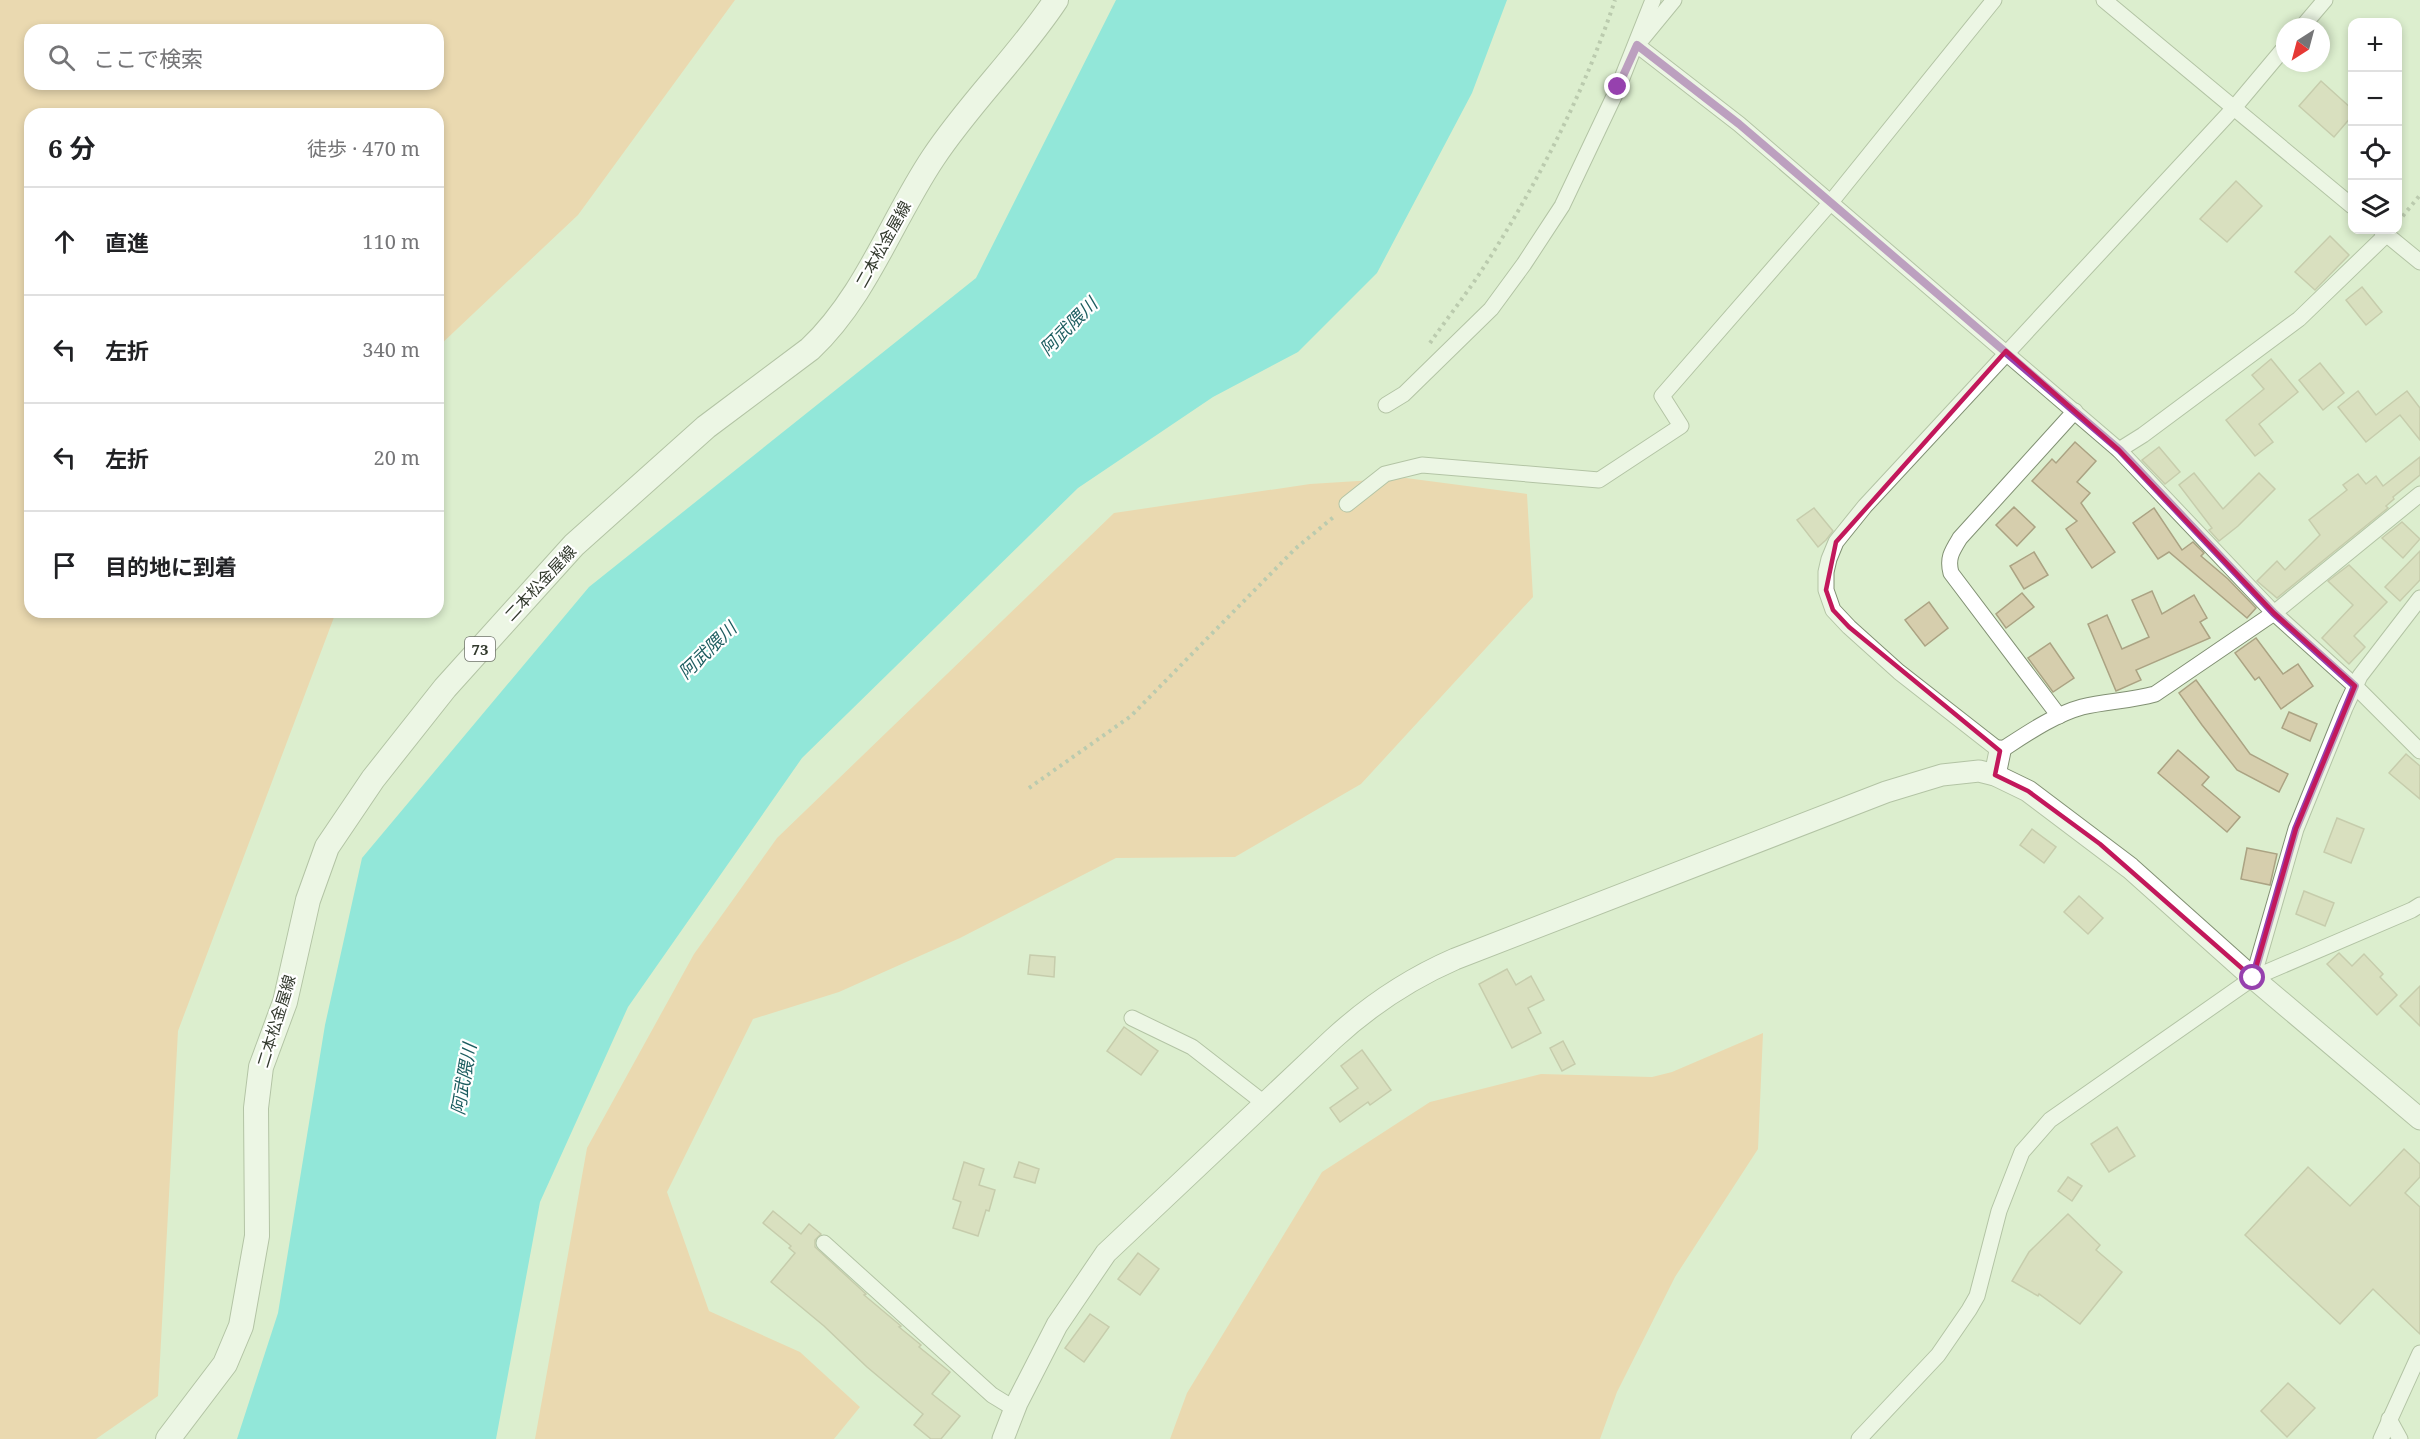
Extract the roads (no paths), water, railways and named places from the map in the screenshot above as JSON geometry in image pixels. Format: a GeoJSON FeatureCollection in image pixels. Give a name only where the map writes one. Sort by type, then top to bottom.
{"type":"FeatureCollection","features":[{"type":"Feature","properties":{"kind":"main road","name":"二本松金屋線"},"geometry":{"type":"LineString","coordinates":[[168,1439],[225,1364],[241,1326],[257,1236],[256,1119],[261,1067],[285,1002],[308,900],[327,847],[343,821],[373,779],[446,688],[574,545],[705,427],[823,337],[857,292],[917,183],[939,149],[960,120],[1014,57],[1056,0]]}},
{"type":"Feature","properties":{"kind":"street"},"geometry":{"type":"LineString","coordinates":[[1386,405],[1404,394],[1484,316],[1524,264],[1562,206],[1637,45],[1653,0]]}},
{"type":"Feature","properties":{"kind":"street"},"geometry":{"type":"LineString","coordinates":[[1637,45],[1674,0]]}},
{"type":"Feature","properties":{"kind":"street"},"geometry":{"type":"LineString","coordinates":[[1347,504],[1385,474],[1422,465],[1599,480],[1681,426],[1662,396],[1831,202],[1994,0]]}},
{"type":"Feature","properties":{"kind":"street"},"geometry":{"type":"LineString","coordinates":[[2104,0],[2348,203]]}},
{"type":"Feature","properties":{"kind":"street"},"geometry":{"type":"LineString","coordinates":[[2310,18],[2325,0]]}},
{"type":"Feature","properties":{"kind":"street"},"geometry":{"type":"LineString","coordinates":[[1637,45],[1739,124],[2120,450],[2274,613],[2355,686],[2420,751]]}},
{"type":"Feature","properties":{"kind":"street"},"geometry":{"type":"LineString","coordinates":[[2000,751],[1899,672],[1833,610],[1826,590],[1826,572],[1836,542],[1865,506],[2006,351],[2233,109],[2276,59]]}},
{"type":"Feature","properties":{"kind":"street"},"geometry":{"type":"LineString","coordinates":[[2120,450],[2299,319],[2382,234]]}},
{"type":"Feature","properties":{"kind":"street"},"geometry":{"type":"LineString","coordinates":[[2386,234],[2420,262]]}},
{"type":"Feature","properties":{"kind":"street"},"geometry":{"type":"LineString","coordinates":[[2059,716],[1951,573],[1948,562],[1951,551],[1960,538],[2075,411]]}},
{"type":"Feature","properties":{"kind":"street"},"geometry":{"type":"LineString","coordinates":[[1995,775],[2000,751],[2059,716],[2082,707],[2133,700],[2155,694],[2274,613],[2420,494]]}},
{"type":"Feature","properties":{"kind":"street"},"geometry":{"type":"LineString","coordinates":[[2253,978],[2296,829],[2355,686],[2360,676],[2414,618],[2420,598]]}},
{"type":"Feature","properties":{"kind":"street"},"geometry":{"type":"LineString","coordinates":[[1003,1439],[1015,1409],[1057,1325],[1106,1253],[1361,1013],[1417,977],[1445,963],[1915,782],[1942,775],[1979,771],[1995,775],[2028,791],[2100,844],[2253,978],[2420,1119]]}},
{"type":"Feature","properties":{"kind":"street"},"geometry":{"type":"LineString","coordinates":[[1859,1439],[1938,1355],[1969,1310],[1977,1296],[1999,1211],[2022,1152],[2050,1120],[2253,978],[2420,905]]}},
{"type":"Feature","properties":{"kind":"street"},"geometry":{"type":"LineString","coordinates":[[1132,1018],[1192,1047],[1264,1103]]}},
{"type":"Feature","properties":{"kind":"street"},"geometry":{"type":"LineString","coordinates":[[824,1242],[992,1395],[1015,1409]]}},
{"type":"Feature","properties":{"kind":"street"},"geometry":{"type":"LineString","coordinates":[[2381,1439],[2420,1353]]}},
{"type":"Feature","properties":{"kind":"street"},"geometry":{"type":"LineString","coordinates":[[2389,1419],[2400,1439]]}},
{"type":"Feature","properties":{"kind":"water","name":"阿武隈川"},"geometry":{"type":"Polygon","coordinates":[[[1116,0],[1507,0],[1472,93],[1377,273],[1298,352],[1213,397],[1078,488],[802,758],[628,1007],[540,1202],[496,1439],[237,1439],[278,1313],[325,1025],[362,858],[589,587],[976,278],[1116,0]]]}}]}
